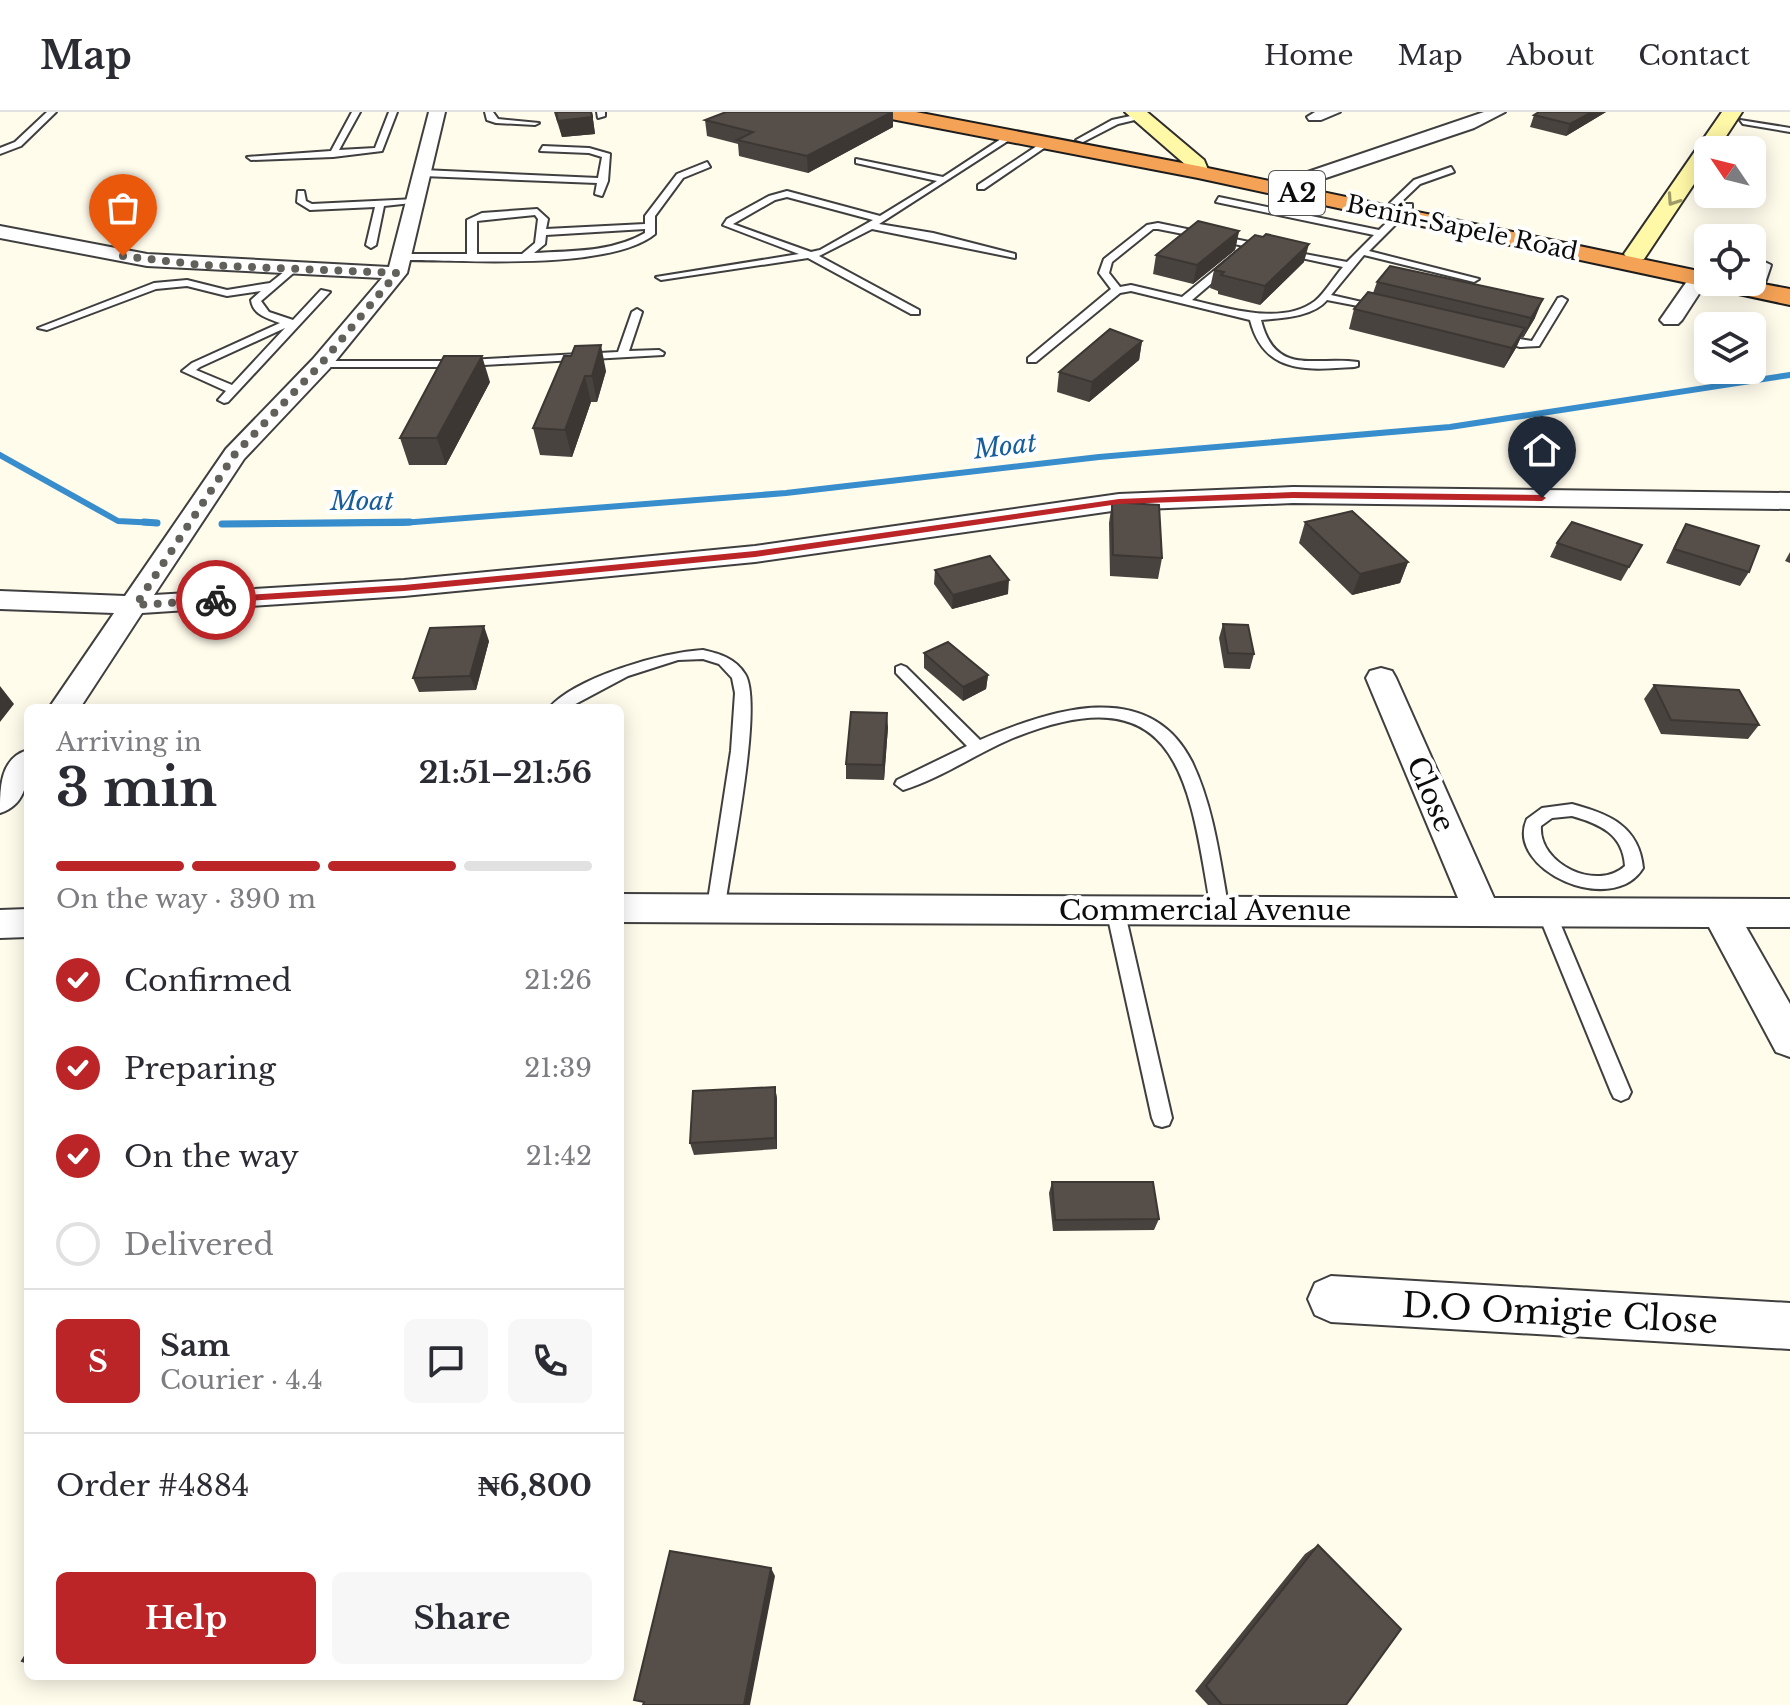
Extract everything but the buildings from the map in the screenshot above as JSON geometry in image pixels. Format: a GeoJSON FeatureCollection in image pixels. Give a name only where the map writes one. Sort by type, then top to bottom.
{"type":"FeatureCollection","features":[{"type":"Feature","properties":{"kind":"highway","name":"Benin-Sapele Road"},"geometry":{"type":"LineString","coordinates":[[886,112],[1046,144],[1296,182],[1694,274]]}},
{"type":"Feature","properties":{"kind":"highway","name":"Benin-Sapele Road"},"geometry":{"type":"LineString","coordinates":[[926,112],[1080,140],[1197,168],[1636,254],[1694,272]]}},
{"type":"Feature","properties":{"kind":"highway"},"geometry":{"type":"LineString","coordinates":[[1766,277],[1790,287]]}},
{"type":"Feature","properties":{"kind":"highway","name":"Benin-Sapele Road"},"geometry":{"type":"LineString","coordinates":[[1766,291],[1790,297]]}},
{"type":"Feature","properties":{"kind":"main road"},"geometry":{"type":"LineString","coordinates":[[1138,114],[1197,168]]}},
{"type":"Feature","properties":{"kind":"main road"},"geometry":{"type":"LineString","coordinates":[[1732,136],[1741,115]]}},
{"type":"Feature","properties":{"kind":"main road"},"geometry":{"type":"LineString","coordinates":[[1636,254],[1741,115]]}},
{"type":"Feature","properties":{"kind":"main road"},"geometry":{"type":"LineString","coordinates":[[1660,259],[1694,203]]}},
{"type":"Feature","properties":{"kind":"street"},"geometry":{"type":"LineString","coordinates":[[67,704],[235,454],[321,364],[400,265],[437,112]]}},
{"type":"Feature","properties":{"kind":"street"},"geometry":{"type":"LineString","coordinates":[[1315,117],[1332,112]]}},
{"type":"Feature","properties":{"kind":"street"},"geometry":{"type":"LineString","coordinates":[[1296,182],[1468,125],[1497,112]]}},
{"type":"Feature","properties":{"kind":"street"},"geometry":{"type":"LineString","coordinates":[[0,232],[147,260],[293,269],[400,265]]}},
{"type":"Feature","properties":{"kind":"street"},"geometry":{"type":"LineString","coordinates":[[1671,320],[1694,293]]}},
{"type":"Feature","properties":{"kind":"street"},"geometry":{"type":"LineString","coordinates":[[0,600],[136,605],[404,588],[755,554],[1119,502],[1293,495],[1790,501]]}},
{"type":"Feature","properties":{"kind":"street","name":"Close"},"geometry":{"type":"LineString","coordinates":[[1381,678],[1481,910]]}},
{"type":"Feature","properties":{"kind":"street"},"geometry":{"type":"LineString","coordinates":[[0,801],[24,767]]}},
{"type":"Feature","properties":{"kind":"street","name":"Commercial Avenue"},"geometry":{"type":"LineString","coordinates":[[624,908],[1790,913]]}},
{"type":"Feature","properties":{"kind":"street"},"geometry":{"type":"LineString","coordinates":[[1720,913],[1790,1040]]}},
{"type":"Feature","properties":{"kind":"street"},"geometry":{"type":"LineString","coordinates":[[0,924],[24,923]]}},
{"type":"Feature","properties":{"kind":"street","name":"D.O Omigie Close"},"geometry":{"type":"LineString","coordinates":[[1331,1299],[1790,1326]]}},
{"type":"Feature","properties":{"kind":"lane"},"geometry":{"type":"LineString","coordinates":[[0,151],[18,144],[52,112]]}},
{"type":"Feature","properties":{"kind":"lane"},"geometry":{"type":"LineString","coordinates":[[333,154],[356,112]]}},
{"type":"Feature","properties":{"kind":"lane"},"geometry":{"type":"LineString","coordinates":[[251,157],[377,150],[393,112]]}},
{"type":"Feature","properties":{"kind":"lane"},"geometry":{"type":"LineString","coordinates":[[489,112],[490,118],[496,121],[535,123]]}},
{"type":"Feature","properties":{"kind":"lane"},"geometry":{"type":"LineString","coordinates":[[1080,140],[1138,114]]}},
{"type":"Feature","properties":{"kind":"lane"},"geometry":{"type":"LineString","coordinates":[[1741,115],[1790,130]]}},
{"type":"Feature","properties":{"kind":"lane"},"geometry":{"type":"LineString","coordinates":[[661,277],[813,256],[834,249],[1010,137]]}},
{"type":"Feature","properties":{"kind":"lane"},"geometry":{"type":"LineString","coordinates":[[981,187],[1046,144]]}},
{"type":"Feature","properties":{"kind":"lane"},"geometry":{"type":"LineString","coordinates":[[543,149],[607,156],[599,194]]}},
{"type":"Feature","properties":{"kind":"lane"},"geometry":{"type":"LineString","coordinates":[[859,161],[945,180]]}},
{"type":"Feature","properties":{"kind":"lane"},"geometry":{"type":"LineString","coordinates":[[400,265],[472,256],[525,256],[625,246],[646,238],[651,226],[650,216],[680,176],[707,165]]}},
{"type":"Feature","properties":{"kind":"lane"},"geometry":{"type":"LineString","coordinates":[[1032,360],[1117,290],[1131,288],[1255,318],[1293,313],[1318,304],[1349,265],[1382,234],[1417,182],[1451,170]]}},
{"type":"Feature","properties":{"kind":"lane"},"geometry":{"type":"LineString","coordinates":[[423,173],[604,181]]}},
{"type":"Feature","properties":{"kind":"lane"},"geometry":{"type":"LineString","coordinates":[[301,193],[302,202],[310,207],[416,202]]}},
{"type":"Feature","properties":{"kind":"lane"},"geometry":{"type":"LineString","coordinates":[[915,312],[813,256],[728,225],[772,198],[787,194],[878,223],[1012,256]]}},
{"type":"Feature","properties":{"kind":"lane"},"geometry":{"type":"LineString","coordinates":[[1219,200],[1382,234]]}},
{"type":"Feature","properties":{"kind":"lane"},"geometry":{"type":"LineString","coordinates":[[371,245],[380,204]]}},
{"type":"Feature","properties":{"kind":"lane"},"geometry":{"type":"LineString","coordinates":[[472,256],[470,223],[478,217],[537,212],[542,215],[538,247],[525,256]]}},
{"type":"Feature","properties":{"kind":"lane"},"geometry":{"type":"LineString","coordinates":[[542,232],[651,226]]}},
{"type":"Feature","properties":{"kind":"lane"},"geometry":{"type":"LineString","coordinates":[[1117,290],[1104,273],[1107,261],[1150,227],[1158,226],[1349,265]]}},
{"type":"Feature","properties":{"kind":"lane"},"geometry":{"type":"LineString","coordinates":[[1185,300],[1251,245]]}},
{"type":"Feature","properties":{"kind":"lane"},"geometry":{"type":"LineString","coordinates":[[1363,252],[1474,279]]}},
{"type":"Feature","properties":{"kind":"lane"},"geometry":{"type":"LineString","coordinates":[[292,323],[265,314],[257,306],[256,300],[293,269]]}},
{"type":"Feature","properties":{"kind":"lane"},"geometry":{"type":"LineString","coordinates":[[43,328],[154,286],[187,283],[227,293],[271,286]]}},
{"type":"Feature","properties":{"kind":"lane"},"geometry":{"type":"LineString","coordinates":[[224,400],[292,323],[325,292]]}},
{"type":"Feature","properties":{"kind":"lane"},"geometry":{"type":"LineString","coordinates":[[1324,296],[1399,314]]}},
{"type":"Feature","properties":{"kind":"lane"},"geometry":{"type":"LineString","coordinates":[[1475,333],[1520,344],[1535,344],[1562,300]]}},
{"type":"Feature","properties":{"kind":"lane"},"geometry":{"type":"LineString","coordinates":[[623,354],[637,312]]}},
{"type":"Feature","properties":{"kind":"lane"},"geometry":{"type":"LineString","coordinates":[[1255,318],[1258,340],[1276,357],[1310,366],[1354,364]]}},
{"type":"Feature","properties":{"kind":"lane"},"geometry":{"type":"LineString","coordinates":[[233,390],[189,373],[189,370],[292,323]]}},
{"type":"Feature","properties":{"kind":"lane"},"geometry":{"type":"LineString","coordinates":[[321,364],[463,364],[659,353]]}},
{"type":"Feature","properties":{"kind":"lane"},"geometry":{"type":"LineString","coordinates":[[564,704],[615,676],[661,658],[697,654],[732,668],[740,680],[740,741],[716,907]]}},
{"type":"Feature","properties":{"kind":"lane"},"geometry":{"type":"LineString","coordinates":[[901,670],[979,748]]}},
{"type":"Feature","properties":{"kind":"lane"},"geometry":{"type":"LineString","coordinates":[[903,784],[1041,720],[1100,711],[1120,715],[1158,730],[1183,760],[1201,811],[1220,910]]}},
{"type":"Feature","properties":{"kind":"lane"},"geometry":{"type":"LineString","coordinates":[[1572,810],[1598,817],[1621,831],[1634,850],[1634,868],[1619,880],[1595,882],[1567,875],[1544,859],[1532,840],[1533,823],[1548,812],[1572,810]]}},
{"type":"Feature","properties":{"kind":"lane"},"geometry":{"type":"LineString","coordinates":[[1619,880],[1641,912]]}},
{"type":"Feature","properties":{"kind":"lane"},"geometry":{"type":"LineString","coordinates":[[1115,909],[1162,1118]]}},
{"type":"Feature","properties":{"kind":"lane"},"geometry":{"type":"LineString","coordinates":[[1546,911],[1621,1092]]}},
{"type":"Feature","properties":{"kind":"waterway","name":"Moat"},"geometry":{"type":"LineString","coordinates":[[410,522],[222,524],[402,523],[786,493],[1099,457],[1450,427],[1790,375]]}},
{"type":"Feature","properties":{"kind":"waterway","name":"Moat"},"geometry":{"type":"LineString","coordinates":[[0,455],[118,521],[157,523],[144,522]]}},
{"type":"Feature","properties":{"kind":"way so far"},"geometry":{"type":"LineString","coordinates":[[123,256],[202,265],[397,273],[321,364],[235,454],[136,605],[216,600]]}},
{"type":"Feature","properties":{"kind":"route"},"geometry":{"type":"LineString","coordinates":[[216,600],[404,588],[755,554],[1119,502],[1293,495],[1542,498]]}}]}
